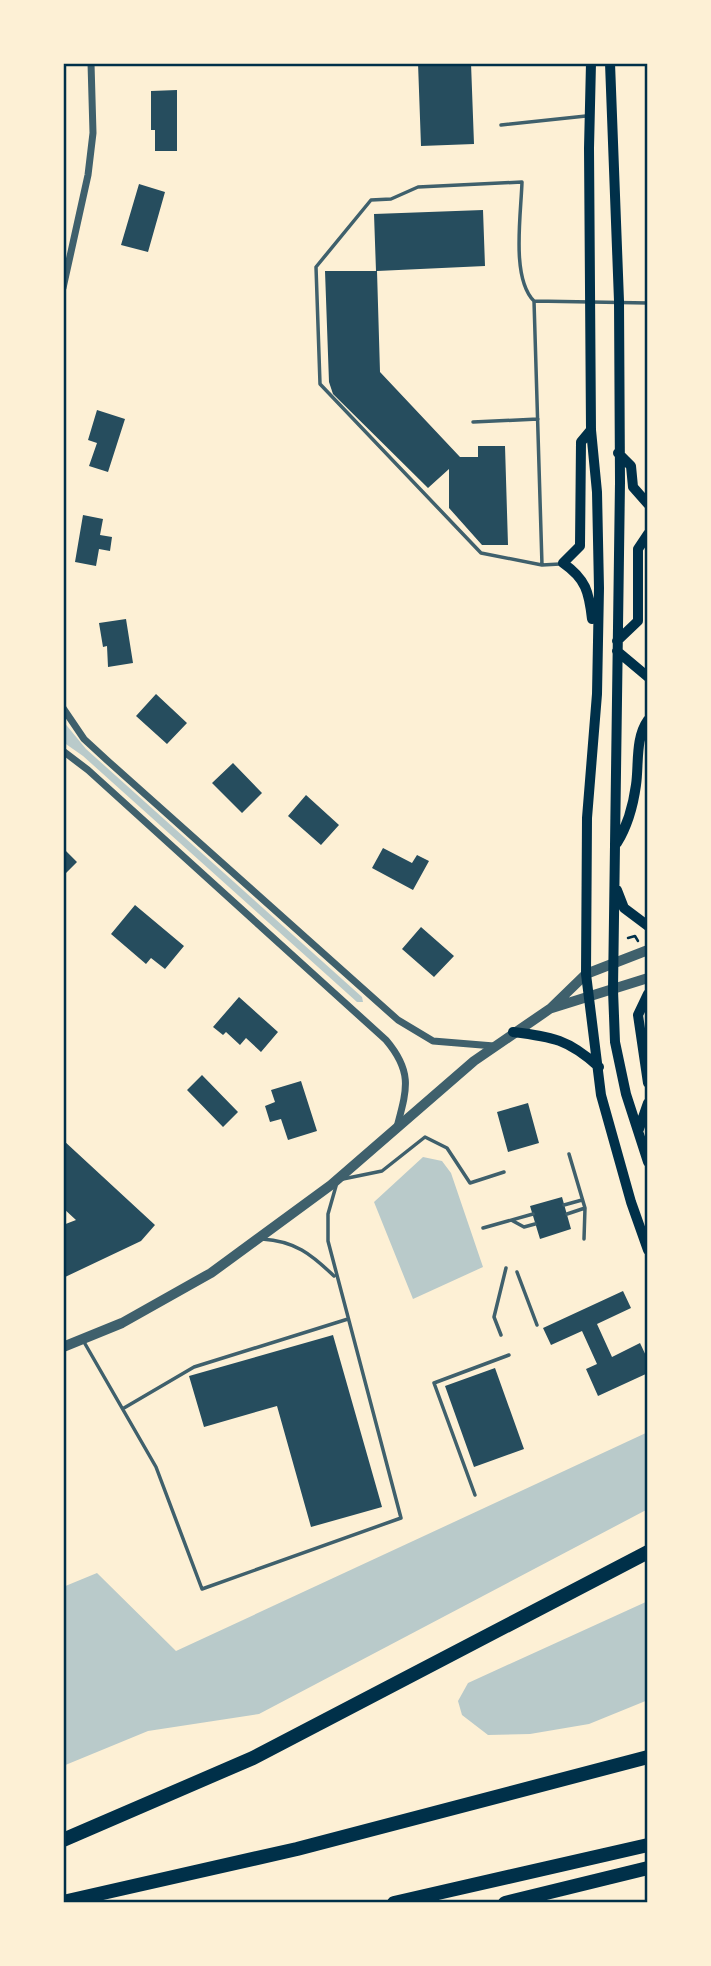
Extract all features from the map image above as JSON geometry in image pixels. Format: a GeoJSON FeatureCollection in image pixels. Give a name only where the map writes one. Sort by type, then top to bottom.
{"type":"FeatureCollection","features":[{"type":"Feature","properties":{"kind":"highway"},"geometry":{"type":"LineString","coordinates":[[63,1840],[253,1758],[648,1552]]}},
{"type":"Feature","properties":{"kind":"highway"},"geometry":{"type":"LineString","coordinates":[[63,1902],[297,1849],[648,1757]]}},
{"type":"Feature","properties":{"kind":"highway"},"geometry":{"type":"LineString","coordinates":[[394,1903],[648,1845]]}},
{"type":"Feature","properties":{"kind":"highway"},"geometry":{"type":"LineString","coordinates":[[505,1903],[648,1868]]}},
{"type":"Feature","properties":{"kind":"main road"},"geometry":{"type":"LineString","coordinates":[[591,63],[589,300],[591,430],[597,492],[597,660],[587,818],[586,974],[601,1095],[631,1202],[648,1250]]}},
{"type":"Feature","properties":{"kind":"main road"},"geometry":{"type":"LineString","coordinates":[[610,63],[619,301],[620,545],[612,964],[615,1042],[626,1094],[648,1161]]}},
{"type":"Feature","properties":{"kind":"main road"},"geometry":{"type":"LineString","coordinates":[[591,430],[581,442],[580,546],[563,564],[580,575],[589,590],[597,660]]}},
{"type":"Feature","properties":{"kind":"main road"},"geometry":{"type":"LineString","coordinates":[[618,453],[631,466],[633,487],[648,503]]}},
{"type":"Feature","properties":{"kind":"main road"},"geometry":{"type":"LineString","coordinates":[[617,646],[638,621],[638,549],[648,534]]}},
{"type":"Feature","properties":{"kind":"main road"},"geometry":{"type":"LineString","coordinates":[[617,646],[648,677]]}},
{"type":"Feature","properties":{"kind":"main road"},"geometry":{"type":"LineString","coordinates":[[616,846],[629,824],[636,786],[640,737],[648,720]]}},
{"type":"Feature","properties":{"kind":"main road"},"geometry":{"type":"LineString","coordinates":[[615,884],[624,908],[648,926]]}},
{"type":"Feature","properties":{"kind":"main road"},"geometry":{"type":"LineString","coordinates":[[648,994],[638,1015],[648,1083]]}},
{"type":"Feature","properties":{"kind":"main road"},"geometry":{"type":"LineString","coordinates":[[513,1032],[563,1040],[578,1048],[598,1067]]}},
{"type":"Feature","properties":{"kind":"main road"},"geometry":{"type":"LineString","coordinates":[[639,1129],[648,1103]]}},
{"type":"Feature","properties":{"kind":"street"},"geometry":{"type":"LineString","coordinates":[[63,288],[88,175],[93,133],[91,63]]}},
{"type":"Feature","properties":{"kind":"street"},"geometry":{"type":"LineString","coordinates":[[63,708],[72,724],[93,747],[398,1020],[433,1041],[494,1046]]}},
{"type":"Feature","properties":{"kind":"street"},"geometry":{"type":"LineString","coordinates":[[63,751],[386,1040],[402,1062],[406,1075],[405,1095],[397,1129]]}},
{"type":"Feature","properties":{"kind":"street"},"geometry":{"type":"LineString","coordinates":[[63,1346],[122,1323],[194,1283],[260,1239],[338,1180],[494,1046],[551,1008],[586,974],[648,950]]}},
{"type":"Feature","properties":{"kind":"street"},"geometry":{"type":"LineString","coordinates":[[551,1008],[590,999],[648,978]]}},
{"type":"Feature","properties":{"kind":"lane"},"geometry":{"type":"LineString","coordinates":[[501,125],[590,115]]}},
{"type":"Feature","properties":{"kind":"lane"},"geometry":{"type":"LineString","coordinates":[[542,565],[534,301],[525,292],[520,277],[522,182],[418,187],[391,199],[371,200],[316,267],[320,384],[481,553],[542,565],[563,564]]}},
{"type":"Feature","properties":{"kind":"lane"},"geometry":{"type":"LineString","coordinates":[[534,301],[648,303]]}},
{"type":"Feature","properties":{"kind":"lane"},"geometry":{"type":"LineString","coordinates":[[473,422],[538,419]]}},
{"type":"Feature","properties":{"kind":"lane"},"geometry":{"type":"LineString","coordinates":[[83,1339],[156,1467],[202,1589],[401,1518],[335,1277],[327,1228],[331,1197],[338,1180],[382,1171],[425,1137],[447,1147],[470,1183],[504,1172]]}},
{"type":"Feature","properties":{"kind":"lane"},"geometry":{"type":"LineString","coordinates":[[569,1154],[585,1208],[584,1239]]}},
{"type":"Feature","properties":{"kind":"lane"},"geometry":{"type":"LineString","coordinates":[[564,1205],[582,1200]]}},
{"type":"Feature","properties":{"kind":"lane"},"geometry":{"type":"LineString","coordinates":[[567,1214],[585,1208]]}},
{"type":"Feature","properties":{"kind":"lane"},"geometry":{"type":"LineString","coordinates":[[483,1228],[533,1214]]}},
{"type":"Feature","properties":{"kind":"lane"},"geometry":{"type":"LineString","coordinates":[[511,1220],[524,1227],[536,1224]]}},
{"type":"Feature","properties":{"kind":"lane"},"geometry":{"type":"LineString","coordinates":[[260,1239],[286,1242],[307,1250],[335,1277]]}},
{"type":"Feature","properties":{"kind":"lane"},"geometry":{"type":"LineString","coordinates":[[501,1335],[494,1317],[506,1268]]}},
{"type":"Feature","properties":{"kind":"lane"},"geometry":{"type":"LineString","coordinates":[[517,1272],[537,1325]]}},
{"type":"Feature","properties":{"kind":"lane"},"geometry":{"type":"LineString","coordinates":[[124,1408],[194,1367],[348,1319]]}},
{"type":"Feature","properties":{"kind":"lane"},"geometry":{"type":"LineString","coordinates":[[475,1495],[435,1383],[509,1355]]}},
{"type":"Feature","properties":{"kind":"path"},"geometry":{"type":"LineString","coordinates":[[628,938],[635,936],[638,941]]}},
{"type":"Feature","properties":{"kind":"shaded area"},"geometry":{"type":"Polygon","coordinates":[[[63,721],[86,749],[362,997],[363,1002],[357,1002],[83,756],[63,742],[63,721]]]}},
{"type":"Feature","properties":{"kind":"shaded area"},"geometry":{"type":"Polygon","coordinates":[[[423,1157],[442,1161],[451,1173],[483,1267],[413,1299],[374,1202],[423,1157]]]}},
{"type":"Feature","properties":{"kind":"shaded area"},"geometry":{"type":"Polygon","coordinates":[[[648,1432],[648,1509],[259,1714],[148,1731],[63,1766],[63,1587],[97,1573],[176,1651],[648,1432]]]}},
{"type":"Feature","properties":{"kind":"shaded area"},"geometry":{"type":"Polygon","coordinates":[[[648,1601],[648,1700],[589,1724],[530,1734],[488,1735],[462,1715],[458,1701],[468,1683],[648,1601]]]}},
{"type":"Feature","properties":{"kind":"building"},"geometry":{"type":"Polygon","coordinates":[[[418,63],[471,63],[474,144],[421,146],[418,63]]]}},
{"type":"Feature","properties":{"kind":"building"},"geometry":{"type":"Polygon","coordinates":[[[177,90],[177,151],[155,151],[155,130],[151,130],[151,91],[177,90]]]}},
{"type":"Feature","properties":{"kind":"building"},"geometry":{"type":"Polygon","coordinates":[[[139,184],[165,192],[148,252],[121,245],[139,184]]]}},
{"type":"Feature","properties":{"kind":"building"},"geometry":{"type":"Polygon","coordinates":[[[483,210],[485,266],[377,271],[380,372],[460,457],[478,457],[478,446],[505,446],[508,545],[482,545],[449,508],[449,469],[428,488],[333,394],[329,382],[325,271],[376,271],[374,214],[483,210]]]}},
{"type":"Feature","properties":{"kind":"building"},"geometry":{"type":"Polygon","coordinates":[[[97,410],[125,419],[108,472],[89,466],[97,443],[88,440],[97,410]]]}},
{"type":"Feature","properties":{"kind":"building"},"geometry":{"type":"Polygon","coordinates":[[[83,515],[103,519],[100,535],[112,537],[110,551],[99,549],[96,566],[75,562],[83,515]]]}},
{"type":"Feature","properties":{"kind":"building"},"geometry":{"type":"Polygon","coordinates":[[[126,619],[133,663],[108,667],[107,646],[103,647],[99,623],[126,619]]]}},
{"type":"Feature","properties":{"kind":"building"},"geometry":{"type":"Polygon","coordinates":[[[156,694],[187,723],[167,744],[136,716],[156,694]]]}},
{"type":"Feature","properties":{"kind":"building"},"geometry":{"type":"Polygon","coordinates":[[[233,763],[262,793],[242,813],[212,783],[233,763]]]}},
{"type":"Feature","properties":{"kind":"building"},"geometry":{"type":"Polygon","coordinates":[[[306,795],[339,825],[321,845],[288,816],[306,795]]]}},
{"type":"Feature","properties":{"kind":"building"},"geometry":{"type":"Polygon","coordinates":[[[63,848],[77,862],[63,876],[63,848]]]}},
{"type":"Feature","properties":{"kind":"building"},"geometry":{"type":"Polygon","coordinates":[[[383,848],[412,863],[417,855],[429,861],[413,890],[372,868],[383,848]]]}},
{"type":"Feature","properties":{"kind":"building"},"geometry":{"type":"Polygon","coordinates":[[[135,905],[184,946],[165,969],[151,958],[146,964],[111,934],[135,905]]]}},
{"type":"Feature","properties":{"kind":"building"},"geometry":{"type":"Polygon","coordinates":[[[421,927],[454,956],[434,977],[402,949],[421,927]]]}},
{"type":"Feature","properties":{"kind":"building"},"geometry":{"type":"Polygon","coordinates":[[[239,997],[278,1032],[261,1052],[246,1038],[240,1045],[226,1032],[223,1035],[213,1027],[239,997]]]}},
{"type":"Feature","properties":{"kind":"building"},"geometry":{"type":"Polygon","coordinates":[[[202,1075],[238,1112],[223,1127],[187,1090],[202,1075]]]}},
{"type":"Feature","properties":{"kind":"building"},"geometry":{"type":"Polygon","coordinates":[[[301,1081],[317,1131],[288,1140],[281,1119],[270,1122],[265,1106],[275,1102],[271,1090],[301,1081]]]}},
{"type":"Feature","properties":{"kind":"building"},"geometry":{"type":"Polygon","coordinates":[[[528,1103],[539,1143],[508,1152],[497,1112],[528,1103]]]}},
{"type":"Feature","properties":{"kind":"building"},"geometry":{"type":"Polygon","coordinates":[[[63,1140],[155,1225],[141,1241],[63,1278],[63,1225],[76,1220],[63,1208],[63,1140]]]}},
{"type":"Feature","properties":{"kind":"building"},"geometry":{"type":"Polygon","coordinates":[[[562,1197],[571,1229],[540,1239],[530,1206],[562,1197]]]}},
{"type":"Feature","properties":{"kind":"building"},"geometry":{"type":"Polygon","coordinates":[[[623,1291],[631,1308],[597,1324],[612,1357],[640,1343],[648,1360],[648,1373],[598,1396],[586,1369],[597,1364],[582,1331],[551,1345],[543,1328],[623,1291]]]}},
{"type":"Feature","properties":{"kind":"building"},"geometry":{"type":"Polygon","coordinates":[[[333,1335],[382,1507],[311,1527],[277,1406],[204,1427],[189,1376],[333,1335]]]}},
{"type":"Feature","properties":{"kind":"building"},"geometry":{"type":"Polygon","coordinates":[[[495,1368],[524,1449],[474,1467],[445,1386],[495,1368]]]}}]}
